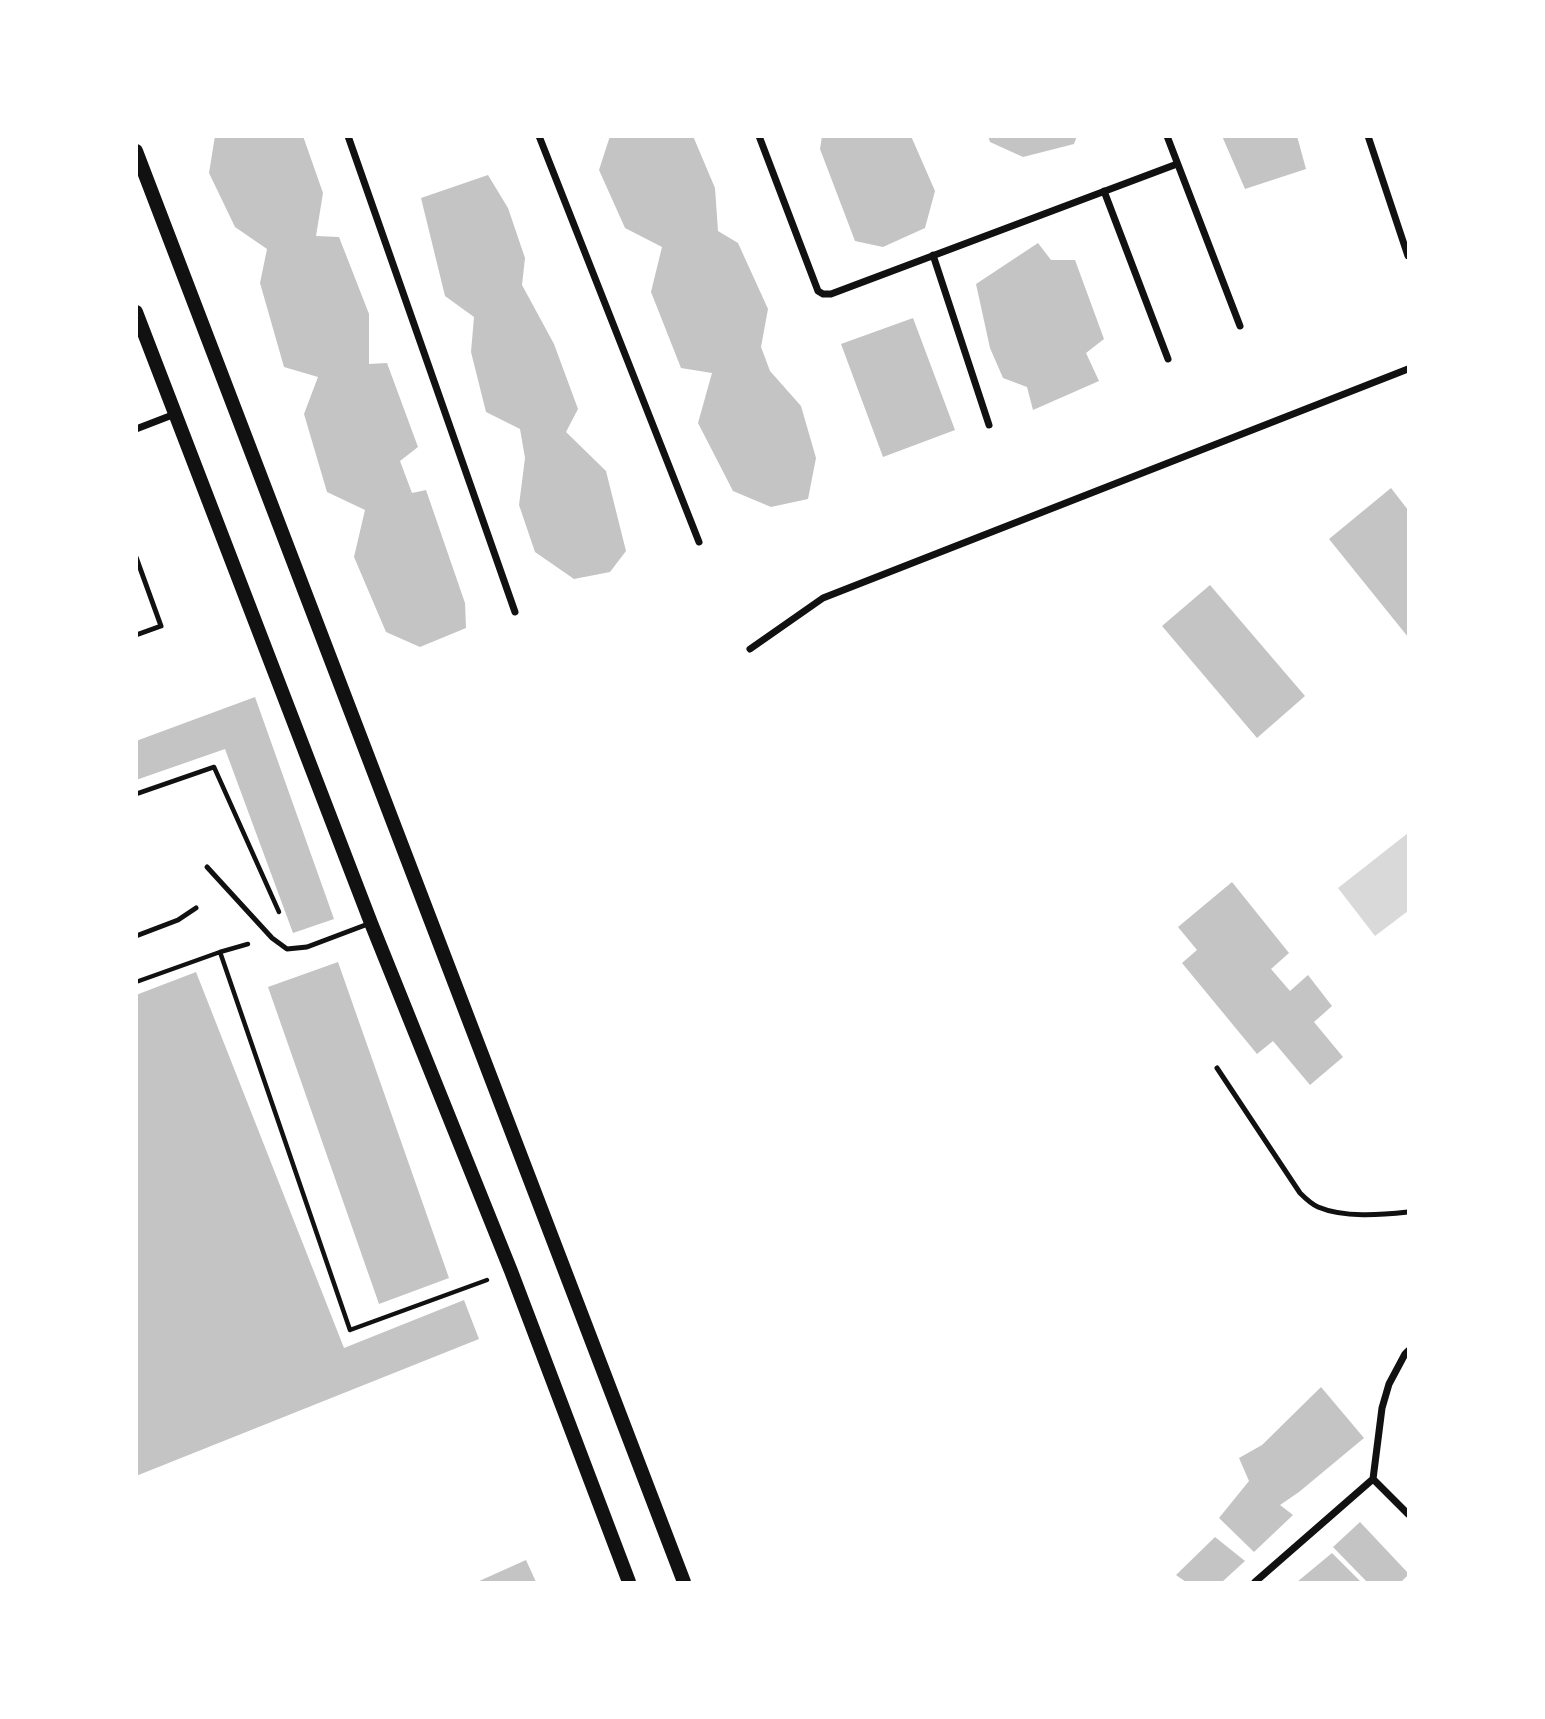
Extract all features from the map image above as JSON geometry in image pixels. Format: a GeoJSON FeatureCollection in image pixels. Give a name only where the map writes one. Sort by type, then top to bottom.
{"type":"FeatureCollection","features":[{"type":"Feature","properties":{"kind":"main road"},"geometry":{"type":"LineString","coordinates":[[136,151],[684,1583]]}},
{"type":"Feature","properties":{"kind":"main road"},"geometry":{"type":"LineString","coordinates":[[136,312],[371,923],[511,1271],[629,1583]]}},
{"type":"Feature","properties":{"kind":"street"},"geometry":{"type":"LineString","coordinates":[[348,136],[515,612]]}},
{"type":"Feature","properties":{"kind":"street"},"geometry":{"type":"LineString","coordinates":[[539,136],[699,542]]}},
{"type":"Feature","properties":{"kind":"street"},"geometry":{"type":"LineString","coordinates":[[759,136],[818,291],[823,294],[831,294],[1177,164]]}},
{"type":"Feature","properties":{"kind":"street"},"geometry":{"type":"LineString","coordinates":[[1167,136],[1240,326]]}},
{"type":"Feature","properties":{"kind":"street"},"geometry":{"type":"LineString","coordinates":[[1368,136],[1409,256]]}},
{"type":"Feature","properties":{"kind":"street"},"geometry":{"type":"LineString","coordinates":[[1104,191],[1168,359]]}},
{"type":"Feature","properties":{"kind":"street"},"geometry":{"type":"LineString","coordinates":[[933,255],[989,425]]}},
{"type":"Feature","properties":{"kind":"street"},"geometry":{"type":"LineString","coordinates":[[750,649],[823,598],[1409,369]]}},
{"type":"Feature","properties":{"kind":"street"},"geometry":{"type":"LineString","coordinates":[[136,429],[175,414]]}},
{"type":"Feature","properties":{"kind":"street"},"geometry":{"type":"LineString","coordinates":[[1257,1582],[1373,1479],[1382,1408],[1389,1384],[1409,1350]]}},
{"type":"Feature","properties":{"kind":"street"},"geometry":{"type":"LineString","coordinates":[[1373,1479],[1409,1514]]}},
{"type":"Feature","properties":{"kind":"lane"},"geometry":{"type":"LineString","coordinates":[[136,556],[161,626],[136,635]]}},
{"type":"Feature","properties":{"kind":"lane"},"geometry":{"type":"LineString","coordinates":[[207,867],[272,938],[287,949],[307,947],[371,923]]}},
{"type":"Feature","properties":{"kind":"lane"},"geometry":{"type":"LineString","coordinates":[[136,936],[178,920],[196,908]]}},
{"type":"Feature","properties":{"kind":"lane"},"geometry":{"type":"LineString","coordinates":[[1217,1068],[1300,1193],[1315,1206],[1335,1212],[1381,1215],[1409,1212]]}},
{"type":"Feature","properties":{"kind":"path"},"geometry":{"type":"LineString","coordinates":[[136,794],[214,767],[280,915]]}},
{"type":"Feature","properties":{"kind":"path"},"geometry":{"type":"LineString","coordinates":[[136,982],[220,951],[350,1330],[511,1271]]}},
{"type":"Feature","properties":{"kind":"shaded area"},"geometry":{"type":"Polygon","coordinates":[[[1408,833],[1408,911],[1375,936],[1338,888],[1408,833]]]}},
{"type":"Feature","properties":{"kind":"building"},"geometry":{"type":"Polygon","coordinates":[[[215,136],[303,136],[323,193],[316,236],[339,237],[369,314],[369,364],[387,363],[418,447],[400,461],[412,493],[426,490],[465,603],[466,628],[420,647],[386,632],[354,557],[365,510],[327,492],[304,414],[318,377],[284,367],[260,283],[267,249],[235,227],[209,173],[215,136]]]}},
{"type":"Feature","properties":{"kind":"building"},"geometry":{"type":"Polygon","coordinates":[[[610,136],[693,136],[715,188],[718,231],[738,243],[768,309],[761,347],[770,371],[801,406],[816,458],[808,499],[771,507],[733,491],[698,423],[712,373],[681,368],[651,292],[662,247],[625,228],[599,170],[610,136]]]}},
{"type":"Feature","properties":{"kind":"building"},"geometry":{"type":"Polygon","coordinates":[[[822,136],[911,136],[935,191],[925,228],[883,247],[855,241],[820,149],[822,136]]]}},
{"type":"Feature","properties":{"kind":"building"},"geometry":{"type":"Polygon","coordinates":[[[988,136],[1077,136],[1074,144],[1023,157],[990,142],[988,136]]]}},
{"type":"Feature","properties":{"kind":"building"},"geometry":{"type":"Polygon","coordinates":[[[1222,136],[1297,136],[1306,169],[1245,189],[1222,136]]]}},
{"type":"Feature","properties":{"kind":"building"},"geometry":{"type":"Polygon","coordinates":[[[488,175],[508,208],[525,258],[522,285],[554,344],[578,409],[566,432],[606,471],[626,551],[610,572],[574,579],[535,552],[519,505],[525,458],[520,429],[486,412],[471,352],[474,317],[445,296],[421,198],[488,175]]]}},
{"type":"Feature","properties":{"kind":"building"},"geometry":{"type":"Polygon","coordinates":[[[1038,243],[1051,260],[1075,260],[1104,339],[1086,353],[1099,381],[1033,410],[1027,387],[1003,378],[990,348],[976,284],[1038,243]]]}},
{"type":"Feature","properties":{"kind":"building"},"geometry":{"type":"Polygon","coordinates":[[[913,318],[955,430],[883,457],[841,344],[913,318]]]}},
{"type":"Feature","properties":{"kind":"building"},"geometry":{"type":"Polygon","coordinates":[[[1391,488],[1408,510],[1408,637],[1329,539],[1391,488]]]}},
{"type":"Feature","properties":{"kind":"building"},"geometry":{"type":"Polygon","coordinates":[[[1210,585],[1305,696],[1257,738],[1162,626],[1210,585]]]}},
{"type":"Feature","properties":{"kind":"building"},"geometry":{"type":"Polygon","coordinates":[[[255,697],[334,919],[293,933],[225,749],[136,780],[136,741],[255,697]]]}},
{"type":"Feature","properties":{"kind":"building"},"geometry":{"type":"Polygon","coordinates":[[[1232,882],[1289,953],[1271,969],[1290,991],[1308,975],[1332,1006],[1314,1022],[1343,1057],[1310,1085],[1273,1041],[1257,1054],[1182,963],[1197,950],[1178,927],[1232,882]]]}},
{"type":"Feature","properties":{"kind":"building"},"geometry":{"type":"Polygon","coordinates":[[[338,962],[449,1278],[379,1304],[268,987],[338,962]]]}},
{"type":"Feature","properties":{"kind":"building"},"geometry":{"type":"Polygon","coordinates":[[[196,972],[344,1348],[464,1300],[479,1339],[136,1476],[136,995],[196,972]]]}},
{"type":"Feature","properties":{"kind":"building"},"geometry":{"type":"Polygon","coordinates":[[[1321,1387],[1364,1438],[1280,1505],[1293,1515],[1254,1552],[1219,1518],[1249,1481],[1239,1458],[1262,1445],[1321,1387]]]}},
{"type":"Feature","properties":{"kind":"building"},"geometry":{"type":"Polygon","coordinates":[[[1360,1522],[1408,1573],[1401,1582],[1367,1582],[1333,1547],[1360,1522]]]}},
{"type":"Feature","properties":{"kind":"building"},"geometry":{"type":"Polygon","coordinates":[[[1215,1537],[1245,1561],[1222,1582],[1186,1582],[1176,1575],[1215,1537]]]}},
{"type":"Feature","properties":{"kind":"building"},"geometry":{"type":"Polygon","coordinates":[[[1332,1553],[1361,1582],[1297,1582],[1332,1553]]]}},
{"type":"Feature","properties":{"kind":"building"},"geometry":{"type":"Polygon","coordinates":[[[526,1560],[536,1582],[477,1582],[526,1560]]]}}]}
